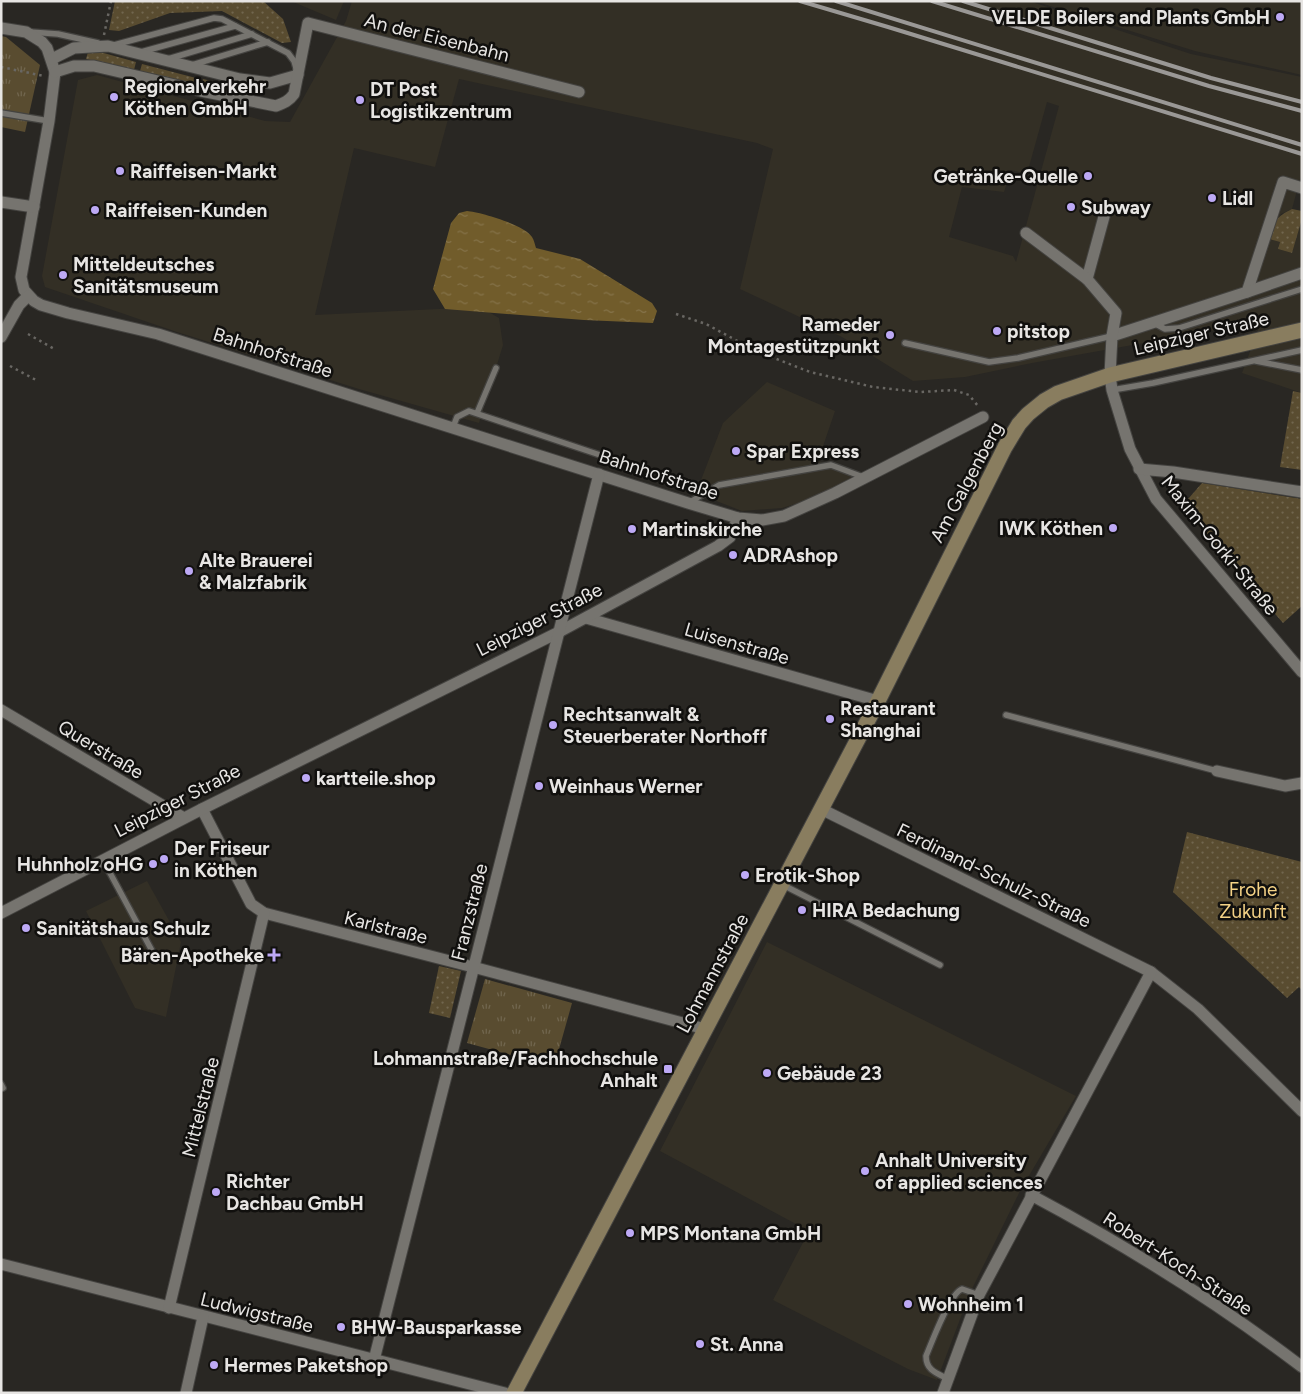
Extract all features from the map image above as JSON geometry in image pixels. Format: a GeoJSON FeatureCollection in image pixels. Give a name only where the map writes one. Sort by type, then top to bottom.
{"type":"FeatureCollection","features":[{"type":"Feature","properties":{"kind":"main road","name":"Leipziger Straße"},"geometry":{"type":"LineString","coordinates":[[1028,414],[1058,393],[1111,382],[1296,331]]}},
{"type":"Feature","properties":{"kind":"main road","name":"Am Galgenberg"},"geometry":{"type":"LineString","coordinates":[[943,571],[1005,447],[1019,424],[1028,414]]}},
{"type":"Feature","properties":{"kind":"main road","name":"Lohmannstraße"},"geometry":{"type":"LineString","coordinates":[[514,1393],[878,701],[943,571]]}},
{"type":"Feature","properties":{"kind":"street","name":"An der Eisenbahn"},"geometry":{"type":"LineString","coordinates":[[56,72],[74,66],[94,66],[276,106],[284,104],[294,94],[308,23],[579,92]]}},
{"type":"Feature","properties":{"kind":"street"},"geometry":{"type":"LineString","coordinates":[[1,28],[26,32],[42,42],[47,48],[56,72],[21,277],[22,285],[28,296],[19,305],[1,337]]}},
{"type":"Feature","properties":{"kind":"street"},"geometry":{"type":"LineString","coordinates":[[52,59],[74,48],[108,46],[240,79],[270,83],[298,75]]}},
{"type":"Feature","properties":{"kind":"street","name":"Leipziger Straße"},"geometry":{"type":"LineString","coordinates":[[1246,292],[1283,182],[1302,188]]}},
{"type":"Feature","properties":{"kind":"street"},"geometry":{"type":"LineString","coordinates":[[1,202],[34,207]]}},
{"type":"Feature","properties":{"kind":"street"},"geometry":{"type":"LineString","coordinates":[[1087,279],[1105,213]]}},
{"type":"Feature","properties":{"kind":"street","name":"Leipziger Straße"},"geometry":{"type":"LineString","coordinates":[[1026,233],[1087,279],[1116,313],[1112,336],[1111,382]]}},
{"type":"Feature","properties":{"kind":"street","name":"Leipziger Straße"},"geometry":{"type":"LineString","coordinates":[[1112,336],[1302,273]]}},
{"type":"Feature","properties":{"kind":"street","name":"Bahnhofstraße"},"geometry":{"type":"LineString","coordinates":[[28,296],[41,305],[158,334],[738,518]]}},
{"type":"Feature","properties":{"kind":"street","name":"Maxim-Gorki-Straße"},"geometry":{"type":"LineString","coordinates":[[1111,382],[1130,449],[1156,499],[1302,672]]}},
{"type":"Feature","properties":{"kind":"street"},"geometry":{"type":"LineString","coordinates":[[738,518],[762,520],[784,516],[835,493],[983,416]]}},
{"type":"Feature","properties":{"kind":"street"},"geometry":{"type":"LineString","coordinates":[[1139,469],[1173,472],[1302,492]]}},
{"type":"Feature","properties":{"kind":"street","name":"Franzstraße"},"geometry":{"type":"LineString","coordinates":[[374,1360],[599,474]]}},
{"type":"Feature","properties":{"kind":"street","name":"Leipziger Straße"},"geometry":{"type":"LineString","coordinates":[[1,913],[202,808],[586,618],[718,546],[730,537],[738,518]]}},
{"type":"Feature","properties":{"kind":"street","name":"Luisenstraße"},"geometry":{"type":"LineString","coordinates":[[586,618],[878,701]]}},
{"type":"Feature","properties":{"kind":"street","name":"Querstraße"},"geometry":{"type":"LineString","coordinates":[[1,710],[184,818]]}},
{"type":"Feature","properties":{"kind":"street"},"geometry":{"type":"LineString","coordinates":[[1217,770],[1285,786],[1302,783]]}},
{"type":"Feature","properties":{"kind":"street"},"geometry":{"type":"LineString","coordinates":[[202,808],[251,904],[264,913]]}},
{"type":"Feature","properties":{"kind":"street","name":"Ferdinand-Schulz-Straße"},"geometry":{"type":"LineString","coordinates":[[821,809],[1152,972],[1198,1009],[1302,1111]]}},
{"type":"Feature","properties":{"kind":"street","name":"Karlstraße"},"geometry":{"type":"LineString","coordinates":[[264,913],[705,1030]]}},
{"type":"Feature","properties":{"kind":"street","name":"Mittelstraße"},"geometry":{"type":"LineString","coordinates":[[169,1308],[264,913]]}},
{"type":"Feature","properties":{"kind":"street"},"geometry":{"type":"LineString","coordinates":[[943,1393],[979,1295],[1152,972]]}},
{"type":"Feature","properties":{"kind":"street","name":"Robert-Koch-Straße"},"geometry":{"type":"LineString","coordinates":[[1031,1195],[1093,1228],[1155,1266],[1302,1367]]}},
{"type":"Feature","properties":{"kind":"street","name":"Ludwigstraße"},"geometry":{"type":"LineString","coordinates":[[1,1264],[505,1393]]}},
{"type":"Feature","properties":{"kind":"street"},"geometry":{"type":"LineString","coordinates":[[186,1393],[203,1317]]}},
{"type":"Feature","properties":{"kind":"lane"},"geometry":{"type":"LineString","coordinates":[[26,32],[64,35],[108,46],[214,18],[222,19],[288,53],[294,61],[298,75]]}},
{"type":"Feature","properties":{"kind":"lane"},"geometry":{"type":"LineString","coordinates":[[137,53],[235,26]]}},
{"type":"Feature","properties":{"kind":"lane"},"geometry":{"type":"LineString","coordinates":[[164,60],[252,34]]}},
{"type":"Feature","properties":{"kind":"lane"},"geometry":{"type":"LineString","coordinates":[[188,66],[268,42]]}},
{"type":"Feature","properties":{"kind":"lane"},"geometry":{"type":"LineString","coordinates":[[1,113],[49,121]]}},
{"type":"Feature","properties":{"kind":"lane"},"geometry":{"type":"LineString","coordinates":[[1152,323],[1165,329],[1179,328],[1302,289]]}},
{"type":"Feature","properties":{"kind":"lane"},"geometry":{"type":"LineString","coordinates":[[905,343],[989,362],[1018,358],[1112,336]]}},
{"type":"Feature","properties":{"kind":"lane"},"geometry":{"type":"LineString","coordinates":[[1111,382],[1153,384],[1302,350]]}},
{"type":"Feature","properties":{"kind":"lane"},"geometry":{"type":"LineString","coordinates":[[1254,360],[1302,370]]}},
{"type":"Feature","properties":{"kind":"lane"},"geometry":{"type":"LineString","coordinates":[[477,413],[496,368]]}},
{"type":"Feature","properties":{"kind":"lane"},"geometry":{"type":"LineString","coordinates":[[453,428],[457,417],[469,411],[606,457]]}},
{"type":"Feature","properties":{"kind":"lane"},"geometry":{"type":"LineString","coordinates":[[688,503],[719,485],[831,465],[863,477]]}},
{"type":"Feature","properties":{"kind":"lane"},"geometry":{"type":"LineString","coordinates":[[1006,715],[1217,770]]}},
{"type":"Feature","properties":{"kind":"lane","name":"Leipziger Straße"},"geometry":{"type":"LineString","coordinates":[[104,860],[158,960]]}},
{"type":"Feature","properties":{"kind":"lane"},"geometry":{"type":"LineString","coordinates":[[781,884],[940,965]]}},
{"type":"Feature","properties":{"kind":"lane"},"geometry":{"type":"LineString","coordinates":[[948,1379],[930,1370],[926,1356],[956,1292],[962,1289],[979,1295]]}},
{"type":"Feature","properties":{"kind":"path"},"geometry":{"type":"LineString","coordinates":[[676,314],[706,324],[756,351],[810,372],[873,387],[920,392],[954,390],[962,392],[970,395],[983,416]]}},
{"type":"Feature","properties":{"kind":"path"},"geometry":{"type":"LineString","coordinates":[[28,334],[56,350]]}},
{"type":"Feature","properties":{"kind":"path"},"geometry":{"type":"LineString","coordinates":[[10,366],[36,380]]}},
{"type":"Feature","properties":{"kind":"shaded area"},"geometry":{"type":"Polygon","coordinates":[[[291,1],[344,1],[336,20],[291,1]]]}},
{"type":"Feature","properties":{"kind":"shaded area"},"geometry":{"type":"Polygon","coordinates":[[[352,1],[1029,1],[1191,54],[1302,77],[1302,172],[1292,209],[1281,214],[1269,239],[1280,242],[1278,249],[1292,253],[1302,219],[1302,393],[1242,373],[1261,322],[1032,363],[965,377],[913,381],[842,337],[740,289],[773,149],[757,143],[459,79],[435,167],[354,148],[315,315],[480,307],[499,318],[503,345],[479,423],[359,389],[177,332],[45,287],[42,276],[78,80],[97,75],[265,121],[290,122],[346,21],[352,1]],[[1047,102],[1027,174],[1011,170],[1004,192],[962,187],[949,237],[1013,256],[1016,262],[1059,106],[1047,102]]]}},
{"type":"Feature","properties":{"kind":"shaded area","name":"VELDE Boilers and Plants GmbH"},"geometry":{"type":"Polygon","coordinates":[[[1034,1],[1302,1],[1302,75],[1195,51],[1034,1]]]}},
{"type":"Feature","properties":{"kind":"shaded area"},"geometry":{"type":"Polygon","coordinates":[[[767,382],[835,411],[818,461],[852,477],[815,498],[782,508],[742,511],[696,493],[723,423],[767,382]]]}},
{"type":"Feature","properties":{"kind":"shaded area"},"geometry":{"type":"Polygon","coordinates":[[[147,881],[181,942],[166,1017],[135,1008],[86,911],[147,881]]]}},
{"type":"Feature","properties":{"kind":"shaded area","name":"Anhalt University of applied sciences"},"geometry":{"type":"Polygon","coordinates":[[[767,942],[1076,1096],[1020,1191],[970,1293],[937,1380],[908,1369],[773,1300],[809,1231],[660,1151],[767,942]]]}},
{"type":"Feature","properties":{"kind":"green space"},"geometry":{"type":"Polygon","coordinates":[[[115,1],[263,1],[283,19],[291,42],[282,43],[222,11],[170,13],[119,31],[109,30],[115,1]]]}},
{"type":"Feature","properties":{"kind":"green space"},"geometry":{"type":"Polygon","coordinates":[[[1,36],[6,37],[40,65],[25,132],[1,127],[1,36]]]}},
{"type":"Feature","properties":{"kind":"green space"},"geometry":{"type":"Polygon","coordinates":[[[88,52],[100,52],[136,62],[134,70],[86,59],[88,52]]]}},
{"type":"Feature","properties":{"kind":"green space"},"geometry":{"type":"Polygon","coordinates":[[[142,64],[196,78],[195,84],[140,71],[142,64]]]}},
{"type":"Feature","properties":{"kind":"green space"},"geometry":{"type":"Polygon","coordinates":[[[203,79],[228,85],[238,91],[238,94],[202,85],[203,79]]]}},
{"type":"Feature","properties":{"kind":"green space"},"geometry":{"type":"Polygon","coordinates":[[[1292,209],[1302,211],[1302,219],[1292,253],[1278,249],[1280,242],[1269,239],[1276,221],[1292,209]]]}},
{"type":"Feature","properties":{"kind":"green space"},"geometry":{"type":"Polygon","coordinates":[[[1293,391],[1302,393],[1302,470],[1280,467],[1293,391]]]}},
{"type":"Feature","properties":{"kind":"green space"},"geometry":{"type":"Polygon","coordinates":[[[1202,483],[1302,499],[1302,606],[1283,623],[1182,506],[1202,483]]]}},
{"type":"Feature","properties":{"kind":"green space","name":"Frohe Zukunft"},"geometry":{"type":"Polygon","coordinates":[[[1187,832],[1302,862],[1302,990],[1299,987],[1287,998],[1173,892],[1187,832]]]}},
{"type":"Feature","properties":{"kind":"green space"},"geometry":{"type":"Polygon","coordinates":[[[439,966],[461,971],[450,1018],[429,1013],[439,966]]]}},
{"type":"Feature","properties":{"kind":"green space"},"geometry":{"type":"Polygon","coordinates":[[[485,979],[572,1003],[554,1067],[467,1043],[485,979]]]}},
{"type":"Feature","properties":{"kind":"water"},"geometry":{"type":"Polygon","coordinates":[[[467,211],[482,214],[521,228],[532,237],[536,248],[580,259],[652,303],[657,311],[653,323],[584,320],[445,309],[433,289],[451,223],[459,213],[467,211]]]}},
{"type":"Feature","properties":{"kind":"railway"},"geometry":{"type":"LineString","coordinates":[[800,1],[1302,154]]}},
{"type":"Feature","properties":{"kind":"railway"},"geometry":{"type":"LineString","coordinates":[[836,1],[1302,145]]}},
{"type":"Feature","properties":{"kind":"railway"},"geometry":{"type":"LineString","coordinates":[[932,1],[1209,86],[1302,111]]}},
{"type":"Feature","properties":{"kind":"railway"},"geometry":{"type":"LineString","coordinates":[[963,1],[1211,78],[1302,102]]}},
{"type":"Feature","properties":{"kind":"place","name":"VELDE Boilers and Plants GmbH"},"geometry":{"type":"Point","coordinates":[1280,17]}},
{"type":"Feature","properties":{"kind":"place","name":"Regionalverkehr Köthen GmbH"},"geometry":{"type":"Point","coordinates":[114,97]}},
{"type":"Feature","properties":{"kind":"place","name":"DT Post Logistikzentrum"},"geometry":{"type":"Point","coordinates":[360,100]}},
{"type":"Feature","properties":{"kind":"place","name":"Raiffeisen-Markt"},"geometry":{"type":"Point","coordinates":[120,171]}},
{"type":"Feature","properties":{"kind":"place","name":"Getränke-Quelle"},"geometry":{"type":"Point","coordinates":[1088,176]}},
{"type":"Feature","properties":{"kind":"place","name":"Lidl"},"geometry":{"type":"Point","coordinates":[1212,198]}},
{"type":"Feature","properties":{"kind":"place","name":"Subway"},"geometry":{"type":"Point","coordinates":[1071,207]}},
{"type":"Feature","properties":{"kind":"place","name":"Raiffeisen-Kunden"},"geometry":{"type":"Point","coordinates":[95,210]}},
{"type":"Feature","properties":{"kind":"place","name":"Mitteldeutsches Sanitätsmuseum"},"geometry":{"type":"Point","coordinates":[63,275]}},
{"type":"Feature","properties":{"kind":"place","name":"pitstop"},"geometry":{"type":"Point","coordinates":[997,331]}},
{"type":"Feature","properties":{"kind":"place","name":"Rameder Montagestützpunkt"},"geometry":{"type":"Point","coordinates":[890,335]}},
{"type":"Feature","properties":{"kind":"place","name":"Spar Express"},"geometry":{"type":"Point","coordinates":[736,451]}},
{"type":"Feature","properties":{"kind":"place","name":"IWK Köthen"},"geometry":{"type":"Point","coordinates":[1113,528]}},
{"type":"Feature","properties":{"kind":"place","name":"Martinskirche"},"geometry":{"type":"Point","coordinates":[632,529]}},
{"type":"Feature","properties":{"kind":"place","name":"ADRAshop"},"geometry":{"type":"Point","coordinates":[733,555]}},
{"type":"Feature","properties":{"kind":"place","name":"Alte Brauerei & Malzfabrik"},"geometry":{"type":"Point","coordinates":[189,571]}},
{"type":"Feature","properties":{"kind":"place","name":"Restaurant Shanghai"},"geometry":{"type":"Point","coordinates":[830,719]}},
{"type":"Feature","properties":{"kind":"place","name":"Rechtsanwalt & Steuerberater Northoff"},"geometry":{"type":"Point","coordinates":[553,725]}},
{"type":"Feature","properties":{"kind":"place","name":"kartteile.shop"},"geometry":{"type":"Point","coordinates":[306,778]}},
{"type":"Feature","properties":{"kind":"place","name":"Weinhaus Werner"},"geometry":{"type":"Point","coordinates":[539,786]}},
{"type":"Feature","properties":{"kind":"place","name":"Der Friseur in Köthen"},"geometry":{"type":"Point","coordinates":[164,859]}},
{"type":"Feature","properties":{"kind":"place","name":"Huhnholz oHG"},"geometry":{"type":"Point","coordinates":[153,864]}},
{"type":"Feature","properties":{"kind":"place","name":"Erotik-Shop"},"geometry":{"type":"Point","coordinates":[745,875]}},
{"type":"Feature","properties":{"kind":"place","name":"HIRA Bedachung"},"geometry":{"type":"Point","coordinates":[802,910]}},
{"type":"Feature","properties":{"kind":"place","name":"Sanitätshaus Schulz"},"geometry":{"type":"Point","coordinates":[26,928]}},
{"type":"Feature","properties":{"kind":"place","name":"Bären-Apotheke"},"geometry":{"type":"Point","coordinates":[274,955]}},
{"type":"Feature","properties":{"kind":"place","name":"Lohmannstraße/Fachhochschule Anhalt"},"geometry":{"type":"Point","coordinates":[668,1069]}},
{"type":"Feature","properties":{"kind":"place","name":"Gebäude 23"},"geometry":{"type":"Point","coordinates":[767,1073]}},
{"type":"Feature","properties":{"kind":"place","name":"Anhalt University of applied sciences"},"geometry":{"type":"Point","coordinates":[865,1171]}},
{"type":"Feature","properties":{"kind":"place","name":"Richter Dachbau GmbH"},"geometry":{"type":"Point","coordinates":[216,1192]}},
{"type":"Feature","properties":{"kind":"place","name":"MPS Montana GmbH"},"geometry":{"type":"Point","coordinates":[630,1233]}},
{"type":"Feature","properties":{"kind":"place","name":"Wohnheim 1"},"geometry":{"type":"Point","coordinates":[908,1304]}},
{"type":"Feature","properties":{"kind":"place","name":"BHW-Bausparkasse"},"geometry":{"type":"Point","coordinates":[341,1327]}},
{"type":"Feature","properties":{"kind":"place","name":"St. Anna"},"geometry":{"type":"Point","coordinates":[700,1344]}},
{"type":"Feature","properties":{"kind":"place","name":"Hermes Paketshop"},"geometry":{"type":"Point","coordinates":[214,1365]}}]}
